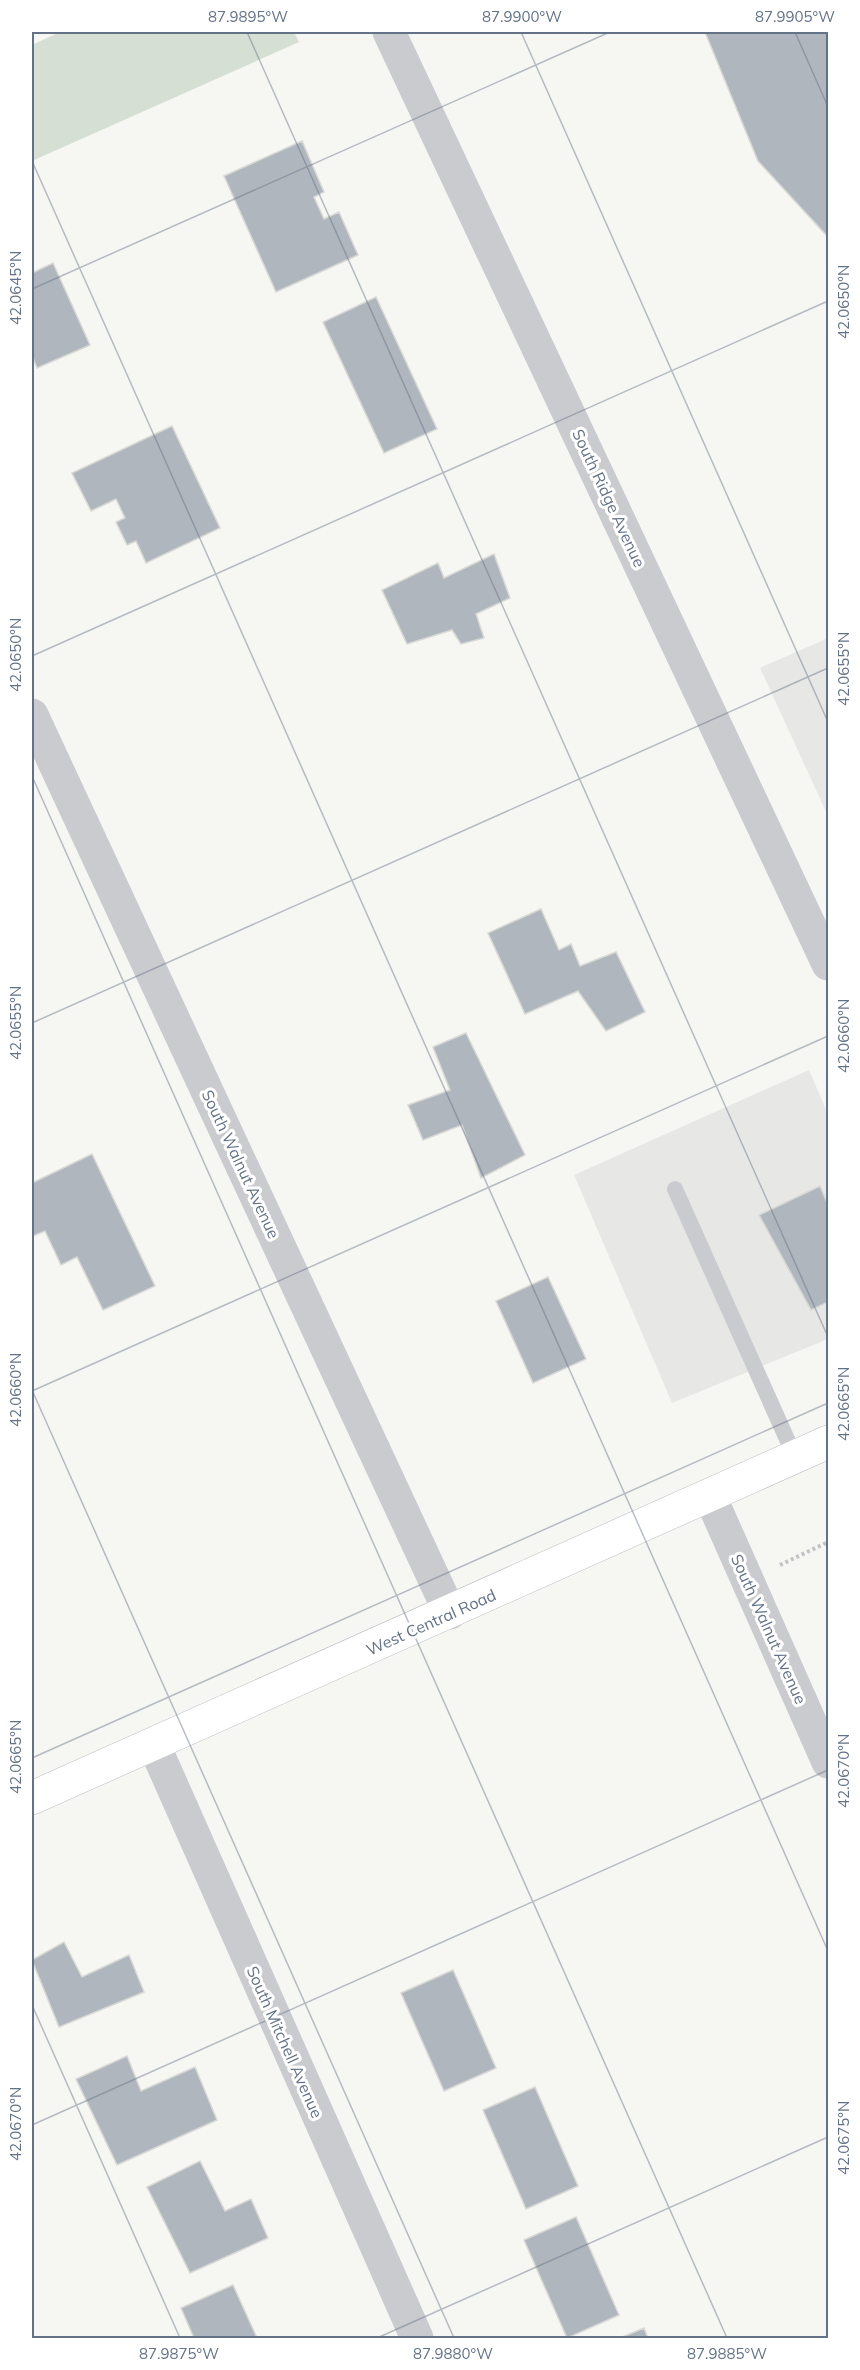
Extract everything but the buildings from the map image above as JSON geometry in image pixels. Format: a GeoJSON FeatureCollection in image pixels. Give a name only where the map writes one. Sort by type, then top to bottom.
{"type":"FeatureCollection","features":[{"type":"Feature","properties":{"kind":"main road","name":"West Central Road"},"geometry":{"type":"LineString","coordinates":[[32,1798],[828,1442]]}},
{"type":"Feature","properties":{"kind":"street","name":"South Ridge Avenue"},"geometry":{"type":"LineString","coordinates":[[389,32],[828,964]]}},
{"type":"Feature","properties":{"kind":"street","name":"South Walnut Avenue"},"geometry":{"type":"LineString","coordinates":[[32,715],[450,1613]]}},
{"type":"Feature","properties":{"kind":"street","name":"South Walnut Avenue"},"geometry":{"type":"LineString","coordinates":[[710,1496],[828,1762]]}},
{"type":"Feature","properties":{"kind":"street","name":"South Mitchell Avenue"},"geometry":{"type":"LineString","coordinates":[[154,1745],[417,2338]]}},
{"type":"Feature","properties":{"kind":"lane"},"geometry":{"type":"LineString","coordinates":[[675,1189],[795,1457]]}},
{"type":"Feature","properties":{"kind":"path"},"geometry":{"type":"LineString","coordinates":[[748,1581],[828,1542]]}},
{"type":"Feature","properties":{"kind":"shaded area"},"geometry":{"type":"Polygon","coordinates":[[[60,32],[294,32],[299,42],[32,161],[32,45],[60,32]]]}},
{"type":"Feature","properties":{"kind":"shaded area"},"geometry":{"type":"Polygon","coordinates":[[[828,638],[828,816],[760,668],[828,638]]]}},
{"type":"Feature","properties":{"kind":"shaded area"},"geometry":{"type":"Polygon","coordinates":[[[809,1070],[828,1114],[828,1339],[672,1403],[574,1175],[809,1070]]]}}]}
